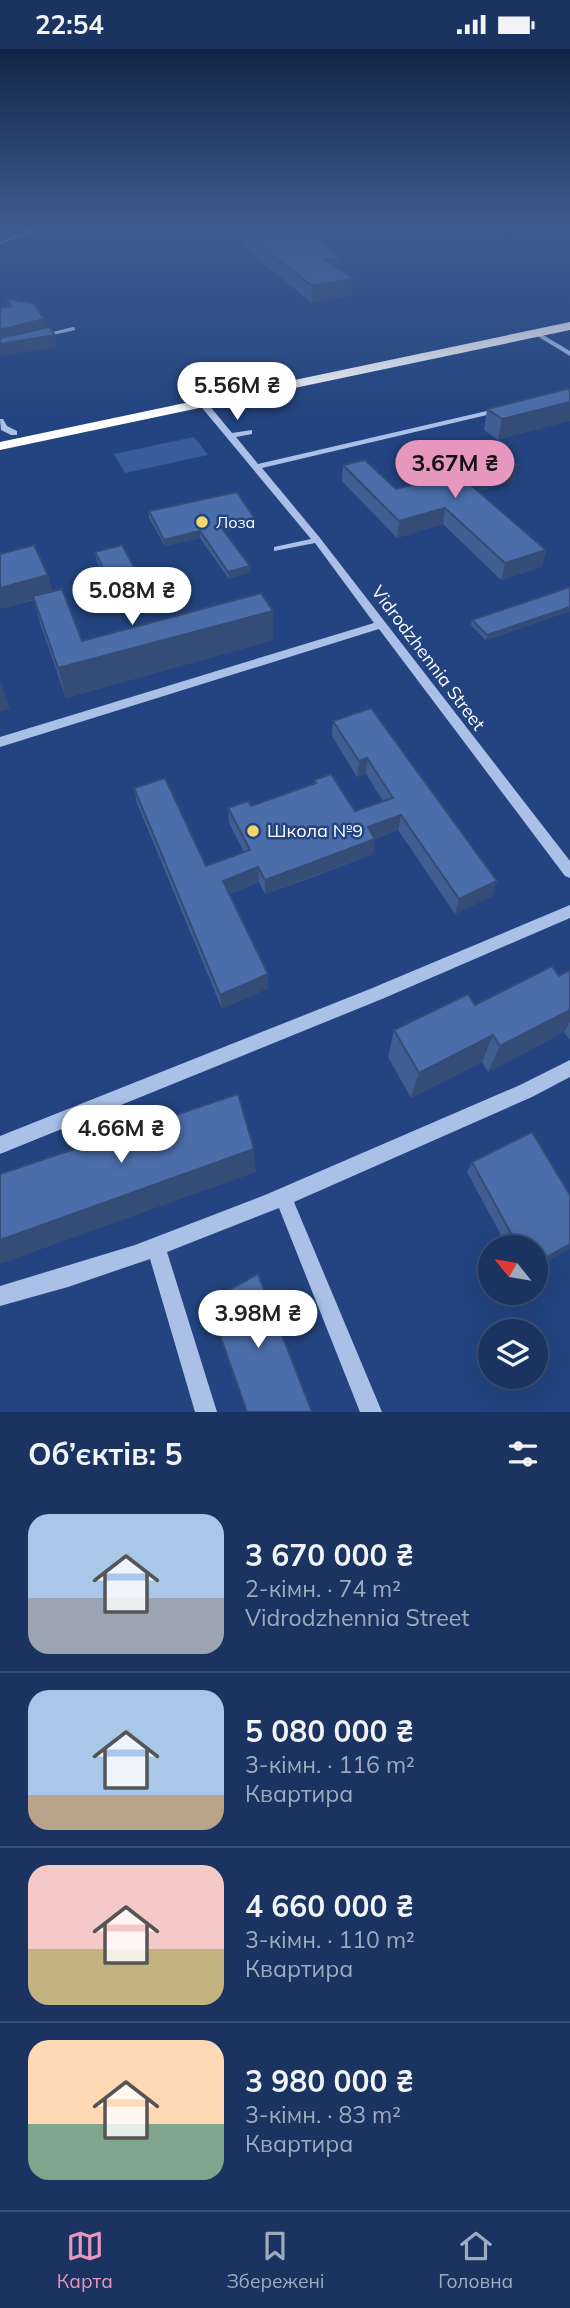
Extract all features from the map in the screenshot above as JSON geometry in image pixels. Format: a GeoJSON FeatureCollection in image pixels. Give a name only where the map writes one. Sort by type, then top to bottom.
{"type":"FeatureCollection","features":[{"type":"Feature","properties":{"kind":"highway"},"geometry":{"type":"LineString","coordinates":[[0,446],[199,399],[570,318]]}},
{"type":"Feature","properties":{"kind":"highway"},"geometry":{"type":"LineString","coordinates":[[7,435],[570,326]]}},
{"type":"Feature","properties":{"kind":"street"},"geometry":{"type":"LineString","coordinates":[[29,339],[73,328]]}},
{"type":"Feature","properties":{"kind":"street"},"geometry":{"type":"LineString","coordinates":[[536,333],[570,354]]}},
{"type":"Feature","properties":{"kind":"street","name":"Vidrodzhennia Street"},"geometry":{"type":"LineString","coordinates":[[199,399],[317,540],[570,872]]}},
{"type":"Feature","properties":{"kind":"street"},"geometry":{"type":"LineString","coordinates":[[256,467],[518,405]]}},
{"type":"Feature","properties":{"kind":"street"},"geometry":{"type":"LineString","coordinates":[[0,421],[7,435]]}},
{"type":"Feature","properties":{"kind":"street"},"geometry":{"type":"LineString","coordinates":[[230,436],[248,432]]}},
{"type":"Feature","properties":{"kind":"street"},"geometry":{"type":"LineString","coordinates":[[277,549],[317,540]]}},
{"type":"Feature","properties":{"kind":"street"},"geometry":{"type":"LineString","coordinates":[[0,741],[380,625]]}},
{"type":"Feature","properties":{"kind":"street"},"geometry":{"type":"LineString","coordinates":[[0,1145],[376,994],[570,911]]}},
{"type":"Feature","properties":{"kind":"street"},"geometry":{"type":"LineString","coordinates":[[0,1296],[54,1282],[156,1246],[283,1196],[526,1091],[570,1068]]}},
{"type":"Feature","properties":{"kind":"street"},"geometry":{"type":"LineString","coordinates":[[283,1196],[371,1412]]}},
{"type":"Feature","properties":{"kind":"street"},"geometry":{"type":"LineString","coordinates":[[156,1246],[206,1412]]}},
{"type":"Feature","properties":{"kind":"shaded area"},"geometry":{"type":"Polygon","coordinates":[[[194,437],[208,455],[125,473],[114,454],[194,437]]]}},
{"type":"Feature","properties":{"kind":"building"},"geometry":{"type":"Polygon","coordinates":[[[6,299],[33,303],[44,319],[0,330],[0,308],[11,306],[6,299]]]}},
{"type":"Feature","properties":{"kind":"building"},"geometry":{"type":"Polygon","coordinates":[[[49,327],[55,335],[0,344],[0,338],[49,327]]]}},
{"type":"Feature","properties":{"kind":"building"},"geometry":{"type":"Polygon","coordinates":[[[570,388],[570,402],[502,419],[487,409],[570,388]]]}},
{"type":"Feature","properties":{"kind":"building"},"geometry":{"type":"Polygon","coordinates":[[[497,448],[518,465],[464,479],[546,550],[505,563],[445,508],[399,521],[343,465],[365,460],[396,489],[428,481],[415,469],[497,448]]]}},
{"type":"Feature","properties":{"kind":"building","name":"Лоза"},"geometry":{"type":"Polygon","coordinates":[[[237,492],[255,519],[221,527],[250,566],[228,572],[200,531],[164,540],[149,511],[237,492]]]}},
{"type":"Feature","properties":{"kind":"building"},"geometry":{"type":"Polygon","coordinates":[[[34,545],[48,575],[0,588],[0,554],[34,545]]]}},
{"type":"Feature","properties":{"kind":"building"},"geometry":{"type":"Polygon","coordinates":[[[122,545],[138,574],[110,581],[95,552],[122,545]]]}},
{"type":"Feature","properties":{"kind":"building"},"geometry":{"type":"Polygon","coordinates":[[[570,587],[570,607],[487,635],[472,620],[570,587]]]}},
{"type":"Feature","properties":{"kind":"building"},"geometry":{"type":"Polygon","coordinates":[[[62,589],[82,641],[261,593],[273,611],[58,668],[33,596],[62,589]]]}},
{"type":"Feature","properties":{"kind":"building"},"geometry":{"type":"Polygon","coordinates":[[[371,708],[497,881],[459,899],[401,815],[368,827],[375,839],[314,862],[265,880],[258,867],[223,881],[268,974],[220,995],[134,788],[165,778],[206,866],[250,850],[228,808],[248,801],[251,806],[316,783],[314,780],[331,774],[355,811],[393,798],[367,758],[359,761],[333,721],[371,708]]]}},
{"type":"Feature","properties":{"kind":"building"},"geometry":{"type":"Polygon","coordinates":[[[552,966],[559,976],[570,970],[570,1010],[500,1046],[493,1035],[419,1073],[394,1030],[468,994],[475,1005],[552,966]]]}},
{"type":"Feature","properties":{"kind":"building"},"geometry":{"type":"Polygon","coordinates":[[[238,1094],[254,1149],[0,1240],[0,1174],[238,1094]]]}},
{"type":"Feature","properties":{"kind":"building"},"geometry":{"type":"Polygon","coordinates":[[[532,1132],[570,1195],[570,1244],[548,1256],[548,1235],[512,1235],[472,1162],[532,1132]]]}},
{"type":"Feature","properties":{"kind":"building"},"geometry":{"type":"Polygon","coordinates":[[[258,1274],[312,1412],[247,1412],[208,1301],[258,1274]]]}},
{"type":"Feature","properties":{"kind":"place","name":"Лоза"},"geometry":{"type":"Point","coordinates":[202,522]}},
{"type":"Feature","properties":{"kind":"place","name":"Школа №9"},"geometry":{"type":"Point","coordinates":[253,831]}}]}
